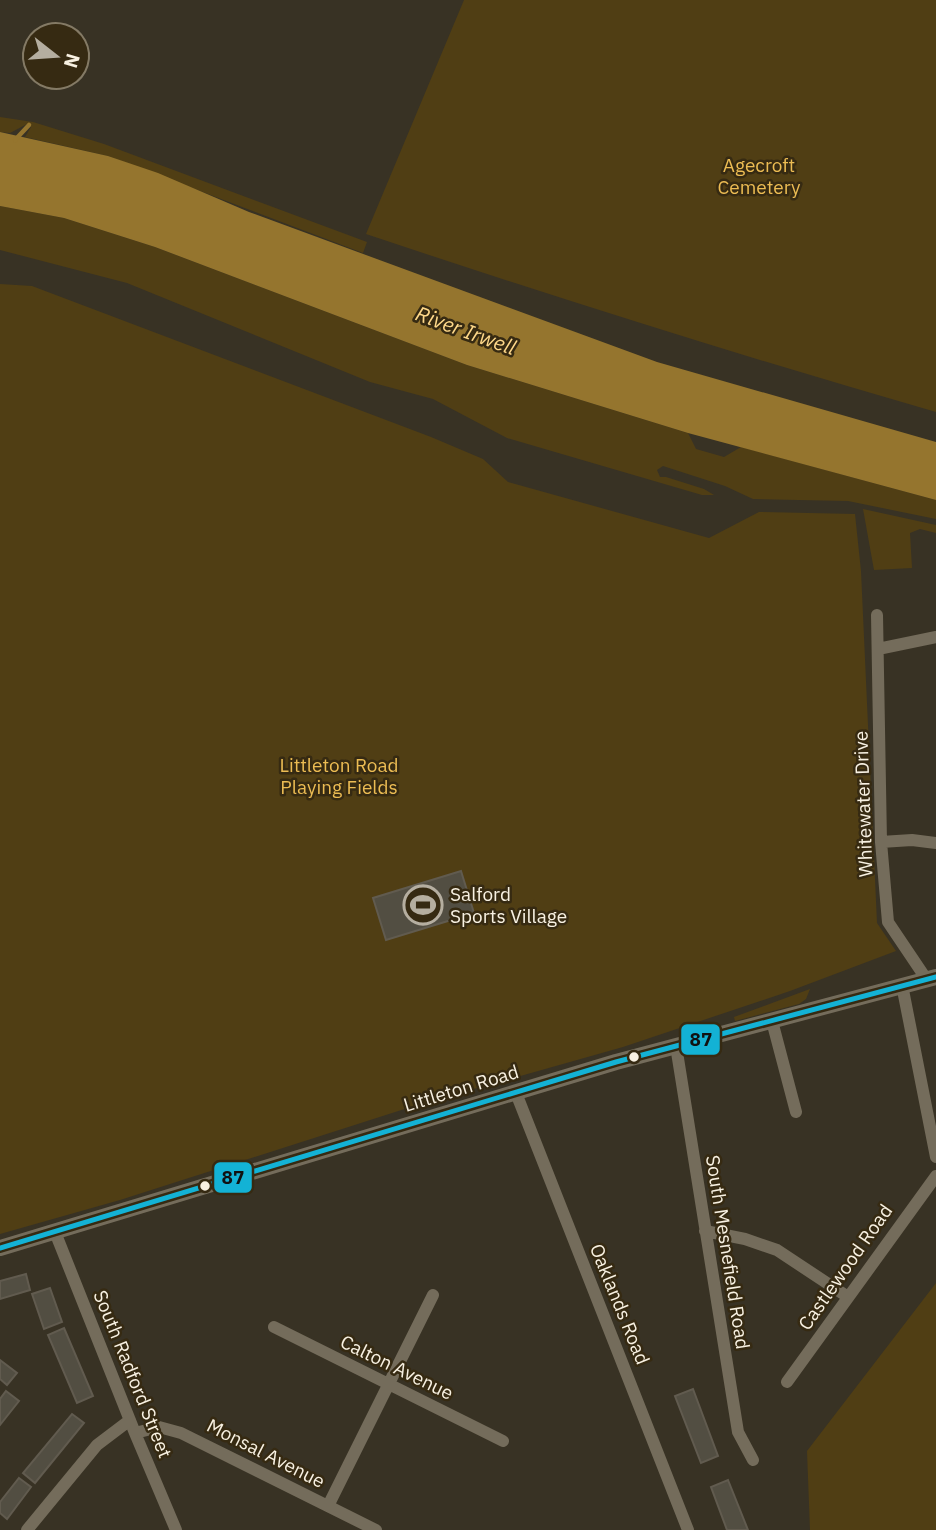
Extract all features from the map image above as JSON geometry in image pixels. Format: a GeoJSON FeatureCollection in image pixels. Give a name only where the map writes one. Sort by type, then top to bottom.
{"type":"FeatureCollection","features":[{"type":"Feature","properties":{"kind":"street","name":"Whitewater Drive"},"geometry":{"type":"LineString","coordinates":[[877,615],[881,842],[888,922],[931,978]]}},
{"type":"Feature","properties":{"kind":"street"},"geometry":{"type":"LineString","coordinates":[[878,649],[936,636]]}},
{"type":"Feature","properties":{"kind":"street"},"geometry":{"type":"LineString","coordinates":[[881,842],[912,840],[936,843]]}},
{"type":"Feature","properties":{"kind":"street","name":"Littleton Road"},"geometry":{"type":"LineString","coordinates":[[0,1248],[676,1046],[931,978]]}},
{"type":"Feature","properties":{"kind":"street"},"geometry":{"type":"LineString","coordinates":[[902,985],[936,1157]]}},
{"type":"Feature","properties":{"kind":"street"},"geometry":{"type":"LineString","coordinates":[[772,1021],[796,1112]]}},
{"type":"Feature","properties":{"kind":"street","name":"South Mesnefield Road"},"geometry":{"type":"LineString","coordinates":[[676,1046],[738,1432],[753,1460]]}},
{"type":"Feature","properties":{"kind":"street","name":"Oaklands Road"},"geometry":{"type":"LineString","coordinates":[[516,1093],[688,1530]]}},
{"type":"Feature","properties":{"kind":"street","name":"Castlewood Road"},"geometry":{"type":"LineString","coordinates":[[787,1382],[936,1176]]}},
{"type":"Feature","properties":{"kind":"street"},"geometry":{"type":"LineString","coordinates":[[705,1231],[745,1239],[777,1250],[848,1297]]}},
{"type":"Feature","properties":{"kind":"street","name":"South Radford Street"},"geometry":{"type":"LineString","coordinates":[[55,1232],[176,1530]]}},
{"type":"Feature","properties":{"kind":"street"},"geometry":{"type":"LineString","coordinates":[[328,1506],[433,1295]]}},
{"type":"Feature","properties":{"kind":"street","name":"Calton Avenue"},"geometry":{"type":"LineString","coordinates":[[274,1327],[503,1441]]}},
{"type":"Feature","properties":{"kind":"street"},"geometry":{"type":"LineString","coordinates":[[27,1530],[97,1445],[132,1427]]}},
{"type":"Feature","properties":{"kind":"street","name":"Monsal Avenue"},"geometry":{"type":"LineString","coordinates":[[132,1427],[159,1427],[181,1433],[376,1530]]}},
{"type":"Feature","properties":{"kind":"green space","name":"Agecroft Cemetery"},"geometry":{"type":"Polygon","coordinates":[[[464,0],[936,0],[936,412],[650,326],[366,234],[464,0]]]}},
{"type":"Feature","properties":{"kind":"green space"},"geometry":{"type":"Polygon","coordinates":[[[0,117],[33,122],[104,144],[367,242],[363,253],[108,156],[25,137],[31,127],[27,124],[10,133],[0,132],[0,117]]]}},
{"type":"Feature","properties":{"kind":"green space"},"geometry":{"type":"Polygon","coordinates":[[[0,206],[64,218],[155,247],[467,365],[688,433],[696,449],[724,457],[741,447],[936,500],[936,519],[848,501],[753,499],[725,486],[663,466],[657,470],[660,477],[704,489],[714,495],[702,495],[507,438],[433,399],[370,382],[127,283],[0,250],[0,206]]]}},
{"type":"Feature","properties":{"kind":"green space","name":"Littleton Road Playing Fields"},"geometry":{"type":"Polygon","coordinates":[[[0,284],[32,286],[431,437],[483,459],[508,482],[709,538],[759,512],[855,514],[861,571],[877,923],[896,951],[790,991],[623,1047],[417,1105],[120,1200],[0,1234],[0,284]]]}},
{"type":"Feature","properties":{"kind":"green space"},"geometry":{"type":"Polygon","coordinates":[[[863,509],[936,525],[936,533],[920,529],[910,533],[912,568],[874,570],[863,509]]]}},
{"type":"Feature","properties":{"kind":"green space"},"geometry":{"type":"Polygon","coordinates":[[[810,989],[806,999],[799,1004],[735,1021],[734,1017],[810,989]]]}},
{"type":"Feature","properties":{"kind":"green space"},"geometry":{"type":"Polygon","coordinates":[[[936,1283],[936,1530],[810,1530],[807,1451],[936,1283]]]}},
{"type":"Feature","properties":{"kind":"water","name":"River Irwell"},"geometry":{"type":"Polygon","coordinates":[[[0,132],[108,156],[158,173],[249,212],[657,362],[936,442],[936,500],[688,433],[467,365],[155,247],[64,218],[0,206],[0,132]]]}},
{"type":"Feature","properties":{"kind":"building","name":"Salford Sports Village"},"geometry":{"type":"Polygon","coordinates":[[[461,871],[474,913],[386,940],[373,898],[461,871]]]}},
{"type":"Feature","properties":{"kind":"building"},"geometry":{"type":"Polygon","coordinates":[[[26,1274],[30,1290],[0,1299],[0,1281],[26,1274]]]}},
{"type":"Feature","properties":{"kind":"building"},"geometry":{"type":"Polygon","coordinates":[[[50,1288],[62,1322],[44,1329],[32,1294],[50,1288]]]}},
{"type":"Feature","properties":{"kind":"building"},"geometry":{"type":"Polygon","coordinates":[[[64,1328],[93,1396],[77,1403],[48,1335],[64,1328]]]}},
{"type":"Feature","properties":{"kind":"building"},"geometry":{"type":"Polygon","coordinates":[[[0,1360],[17,1373],[7,1385],[0,1379],[0,1360]]]}},
{"type":"Feature","properties":{"kind":"building"},"geometry":{"type":"Polygon","coordinates":[[[693,1389],[718,1456],[701,1463],[675,1396],[693,1389]]]}},
{"type":"Feature","properties":{"kind":"building"},"geometry":{"type":"Polygon","coordinates":[[[6,1391],[19,1401],[0,1425],[0,1399],[6,1391]]]}},
{"type":"Feature","properties":{"kind":"building"},"geometry":{"type":"Polygon","coordinates":[[[72,1414],[84,1423],[35,1483],[23,1473],[72,1414]]]}},
{"type":"Feature","properties":{"kind":"building"},"geometry":{"type":"Polygon","coordinates":[[[19,1478],[31,1487],[7,1519],[0,1513],[0,1502],[19,1478]]]}},
{"type":"Feature","properties":{"kind":"building"},"geometry":{"type":"Polygon","coordinates":[[[728,1480],[748,1530],[727,1530],[711,1487],[728,1480]]]}},
{"type":"Feature","properties":{"kind":"waterway"},"geometry":{"type":"LineString","coordinates":[[15,140],[29,125]]}},
{"type":"Feature","properties":{"kind":"transit line","name":"87"},"geometry":{"type":"LineString","coordinates":[[0,1248],[616,1062],[936,977]]}},
{"type":"Feature","properties":{"kind":"place","name":"Salford Sports Village"},"geometry":{"type":"Point","coordinates":[423,905]}}]}
